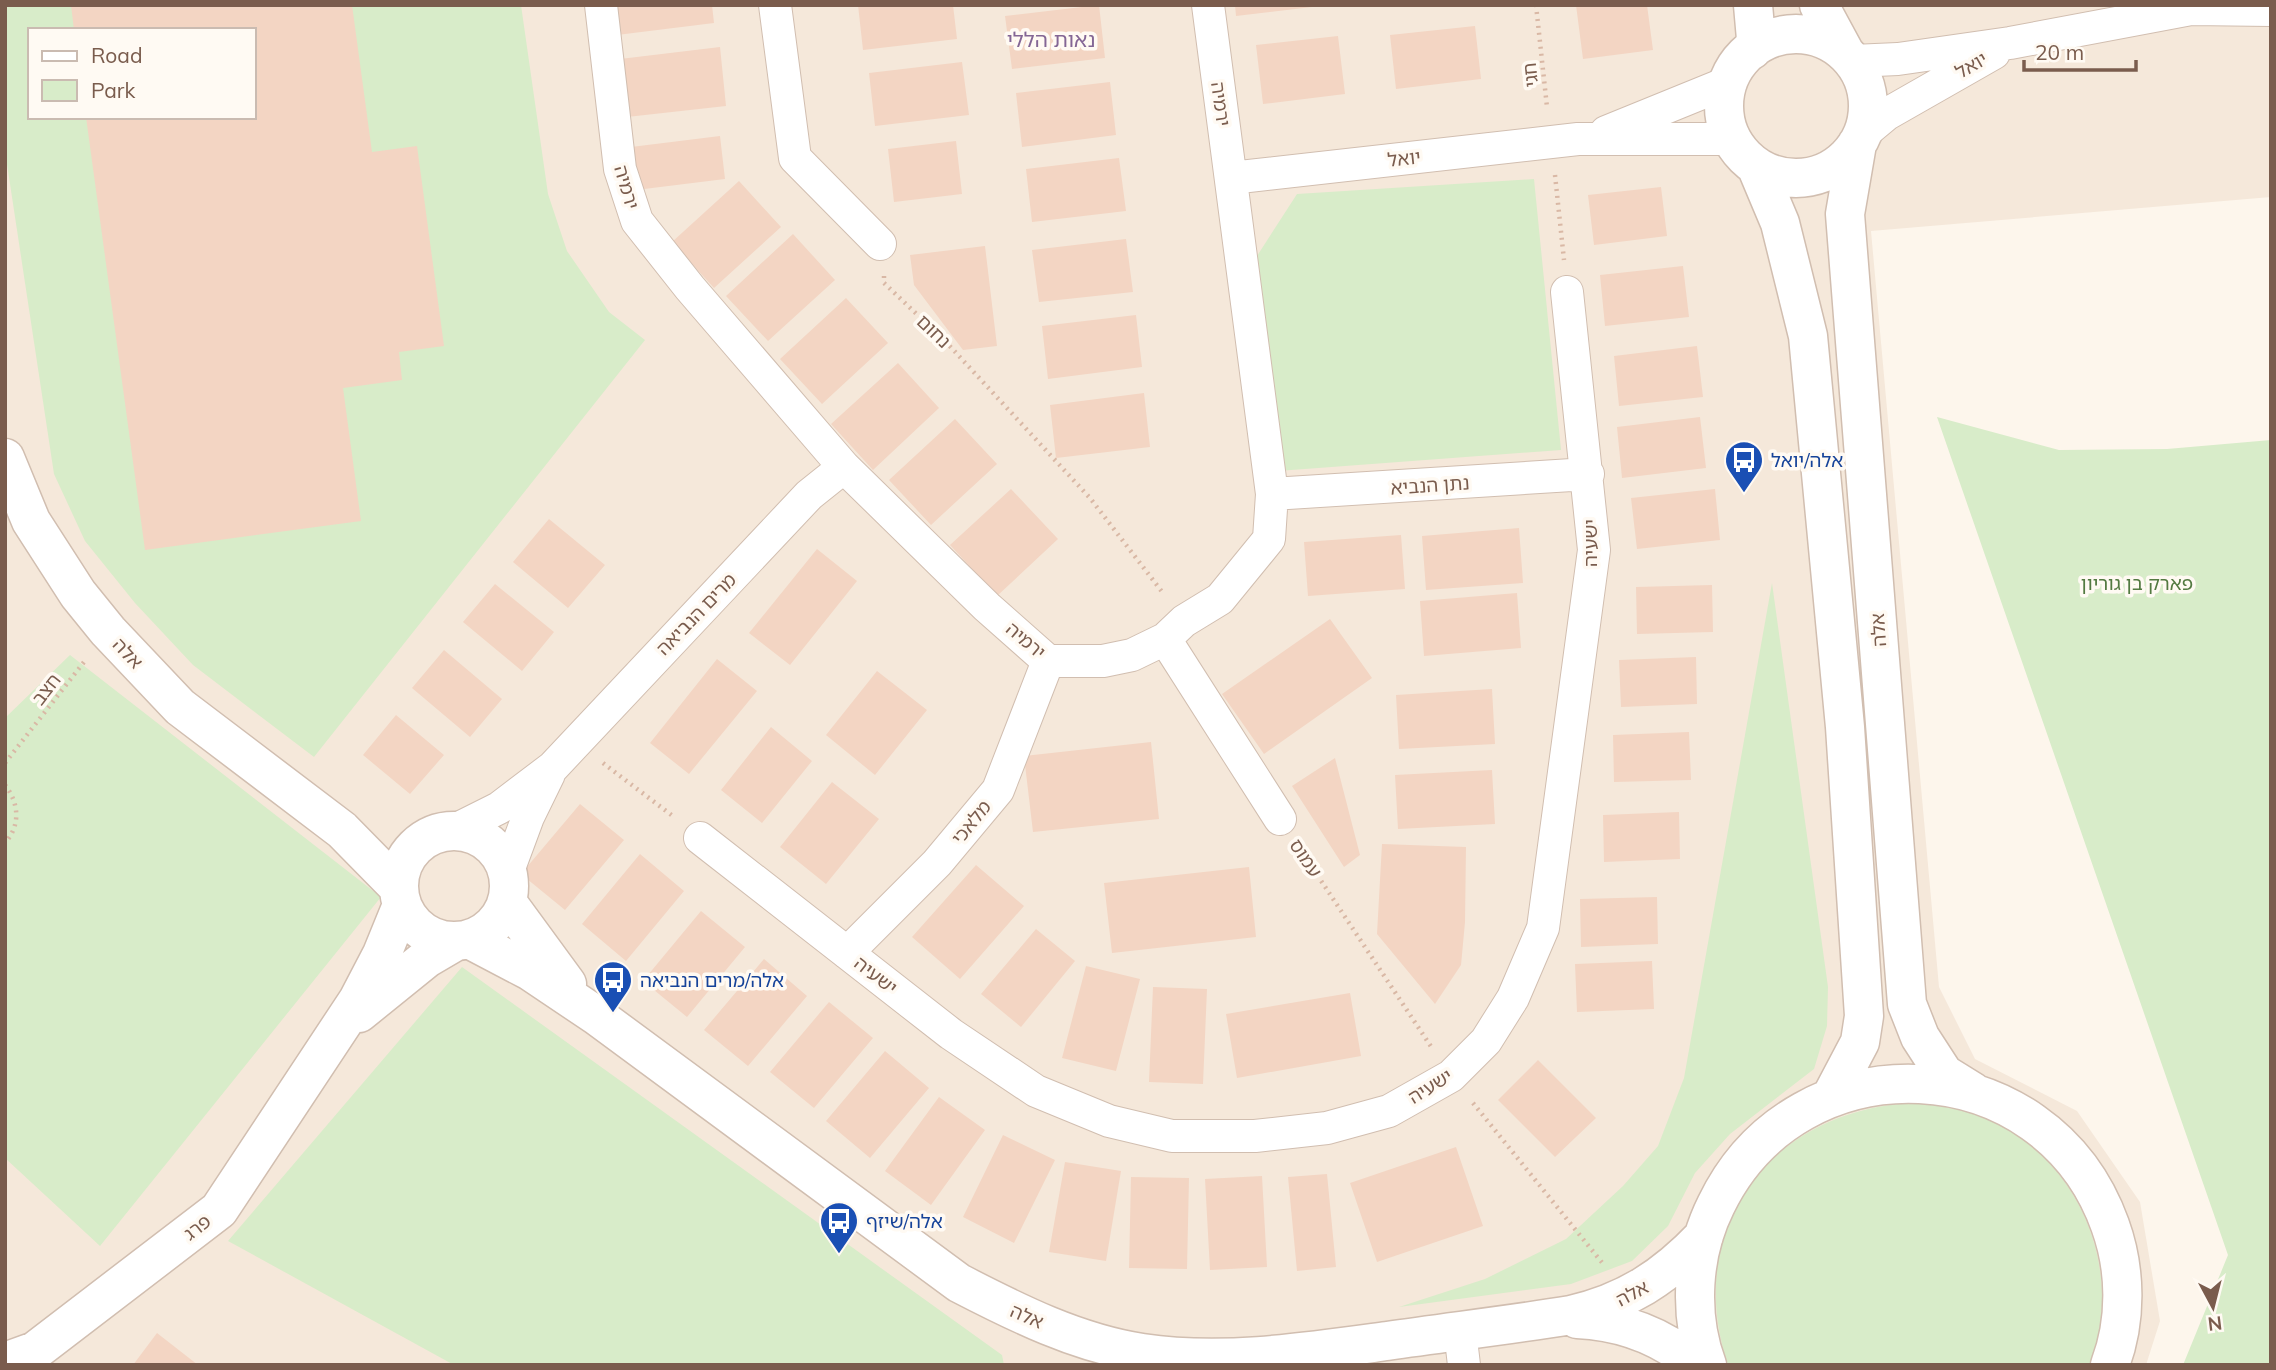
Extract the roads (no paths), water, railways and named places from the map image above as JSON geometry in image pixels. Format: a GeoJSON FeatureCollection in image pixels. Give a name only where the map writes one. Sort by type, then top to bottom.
{"type":"FeatureCollection","features":[{"type":"Feature","properties":{"kind":"street","name":"ירמיה"},"geometry":{"type":"LineString","coordinates":[[601,5],[620,169],[637,220],[690,288],[844,467],[987,607],[1048,661],[1103,661],[1132,655],[1220,599],[1269,539],[1272,494],[1208,5]]}},
{"type":"Feature","properties":{"kind":"street"},"geometry":{"type":"LineString","coordinates":[[775,5],[795,158],[880,244]]}},
{"type":"Feature","properties":{"kind":"street"},"geometry":{"type":"LineString","coordinates":[[1752,50],[1756,39],[1753,5]]}},
{"type":"Feature","properties":{"kind":"street"},"geometry":{"type":"LineString","coordinates":[[1744,152],[1778,176],[1814,176],[1836,166],[1860,139],[1868,117],[1867,93],[1819,5]]}},
{"type":"Feature","properties":{"kind":"street","name":"יואל"},"geometry":{"type":"LineString","coordinates":[[1849,57],[1898,60],[2010,43],[2191,9],[2271,10]]}},
{"type":"Feature","properties":{"kind":"street"},"geometry":{"type":"LineString","coordinates":[[1831,1097],[1860,1042],[1864,1016],[1845,727],[1808,336],[1780,223],[1724,105],[1729,82],[1740,61],[1752,50],[1779,37],[1802,35],[1825,40],[1849,57]]}},
{"type":"Feature","properties":{"kind":"street","name":"יואל"},"geometry":{"type":"LineString","coordinates":[[1860,139],[1887,114],[2010,43]]}},
{"type":"Feature","properties":{"kind":"street","name":"יואל"},"geometry":{"type":"LineString","coordinates":[[1231,178],[1564,141],[1625,125],[1683,98],[1729,82]]}},
{"type":"Feature","properties":{"kind":"street","name":"אלה"},"geometry":{"type":"LineString","coordinates":[[1860,139],[1845,214],[1907,1004],[1920,1037],[1944,1074],[1973,1092]]}},
{"type":"Feature","properties":{"kind":"street","name":"יואל"},"geometry":{"type":"LineString","coordinates":[[1564,141],[1744,152]]}},
{"type":"Feature","properties":{"kind":"street","name":"ישעיה"},"geometry":{"type":"LineString","coordinates":[[700,838],[951,1034],[1036,1091],[1109,1121],[1172,1136],[1255,1136],[1327,1128],[1388,1111],[1451,1076],[1486,1041],[1513,998],[1543,928],[1594,550],[1567,292]]}},
{"type":"Feature","properties":{"kind":"street","name":"אלה"},"geometry":{"type":"LineString","coordinates":[[5,458],[31,521],[78,594],[108,631],[180,707],[351,839],[400,897]]}},
{"type":"Feature","properties":{"kind":"street","name":"מרים הנביאה"},"geometry":{"type":"LineString","coordinates":[[439,835],[499,808],[553,767],[809,495],[844,467]]}},
{"type":"Feature","properties":{"kind":"street","name":"נתן הנביא"},"geometry":{"type":"LineString","coordinates":[[1272,494],[1588,474]]}},
{"type":"Feature","properties":{"kind":"street","name":"עמוס"},"geometry":{"type":"LineString","coordinates":[[1175,630],[1280,819]]}},
{"type":"Feature","properties":{"kind":"street","name":"מלאכי"},"geometry":{"type":"LineString","coordinates":[[847,953],[937,863],[998,790],[1048,661]]}},
{"type":"Feature","properties":{"kind":"street","name":"מרים הנביאה"},"geometry":{"type":"LineString","coordinates":[[508,887],[528,817],[553,767]]}},
{"type":"Feature","properties":{"kind":"street","name":"אלה"},"geometry":{"type":"LineString","coordinates":[[305,802],[380,834],[439,835]]}},
{"type":"Feature","properties":{"kind":"street"},"geometry":{"type":"LineString","coordinates":[[473,833],[489,842],[501,855],[508,887],[493,925],[463,940],[442,940],[424,931],[400,897],[405,862],[439,835],[473,833]]}},
{"type":"Feature","properties":{"kind":"street","name":"אלה"},"geometry":{"type":"LineString","coordinates":[[508,887],[555,970],[597,1016]]}},
{"type":"Feature","properties":{"kind":"street","name":"פרג"},"geometry":{"type":"LineString","coordinates":[[5,1362],[35,1351],[219,1210],[335,1037],[382,954],[400,897]]}},
{"type":"Feature","properties":{"kind":"street","name":"אלה"},"geometry":{"type":"LineString","coordinates":[[463,940],[530,971],[597,1016],[959,1283],[1083,1352],[1141,1353],[1197,1359],[1337,1348],[1462,1348],[1543,1319],[1606,1307],[1630,1296],[1677,1264],[1704,1236]]}},
{"type":"Feature","properties":{"kind":"street","name":"פרג"},"geometry":{"type":"LineString","coordinates":[[335,1037],[384,990],[463,940]]}},
{"type":"Feature","properties":{"kind":"street"},"geometry":{"type":"LineString","coordinates":[[1707,1365],[1696,1309],[1698,1262],[1704,1236],[1722,1192],[1747,1156],[1782,1124],[1831,1097],[1863,1087],[1913,1082],[1973,1092],[2019,1113],[2061,1146],[2094,1188],[2110,1224],[2120,1262],[2121,1319],[2110,1365]]}},
{"type":"Feature","properties":{"kind":"street","name":"אלה"},"geometry":{"type":"LineString","coordinates":[[1543,1319],[1599,1320],[1622,1325],[1648,1333],[1696,1365]]}},
{"type":"Feature","properties":{"kind":"place","name":"אלה/יואל"},"geometry":{"type":"Point","coordinates":[1744,494]}},
{"type":"Feature","properties":{"kind":"place","name":"אלה/מרים הנביאה"},"geometry":{"type":"Point","coordinates":[613,1014]}},
{"type":"Feature","properties":{"kind":"place","name":"אלה/שיזף"},"geometry":{"type":"Point","coordinates":[839,1255]}},
{"type":"Feature","properties":{"kind":"district","name":"נאות הללי"},"geometry":{"type":"Point","coordinates":[1051,39]}},
{"type":"Feature","properties":{"kind":"park label","name":"פארק בן גוריון"},"geometry":{"type":"Point","coordinates":[2137,583]}}]}
